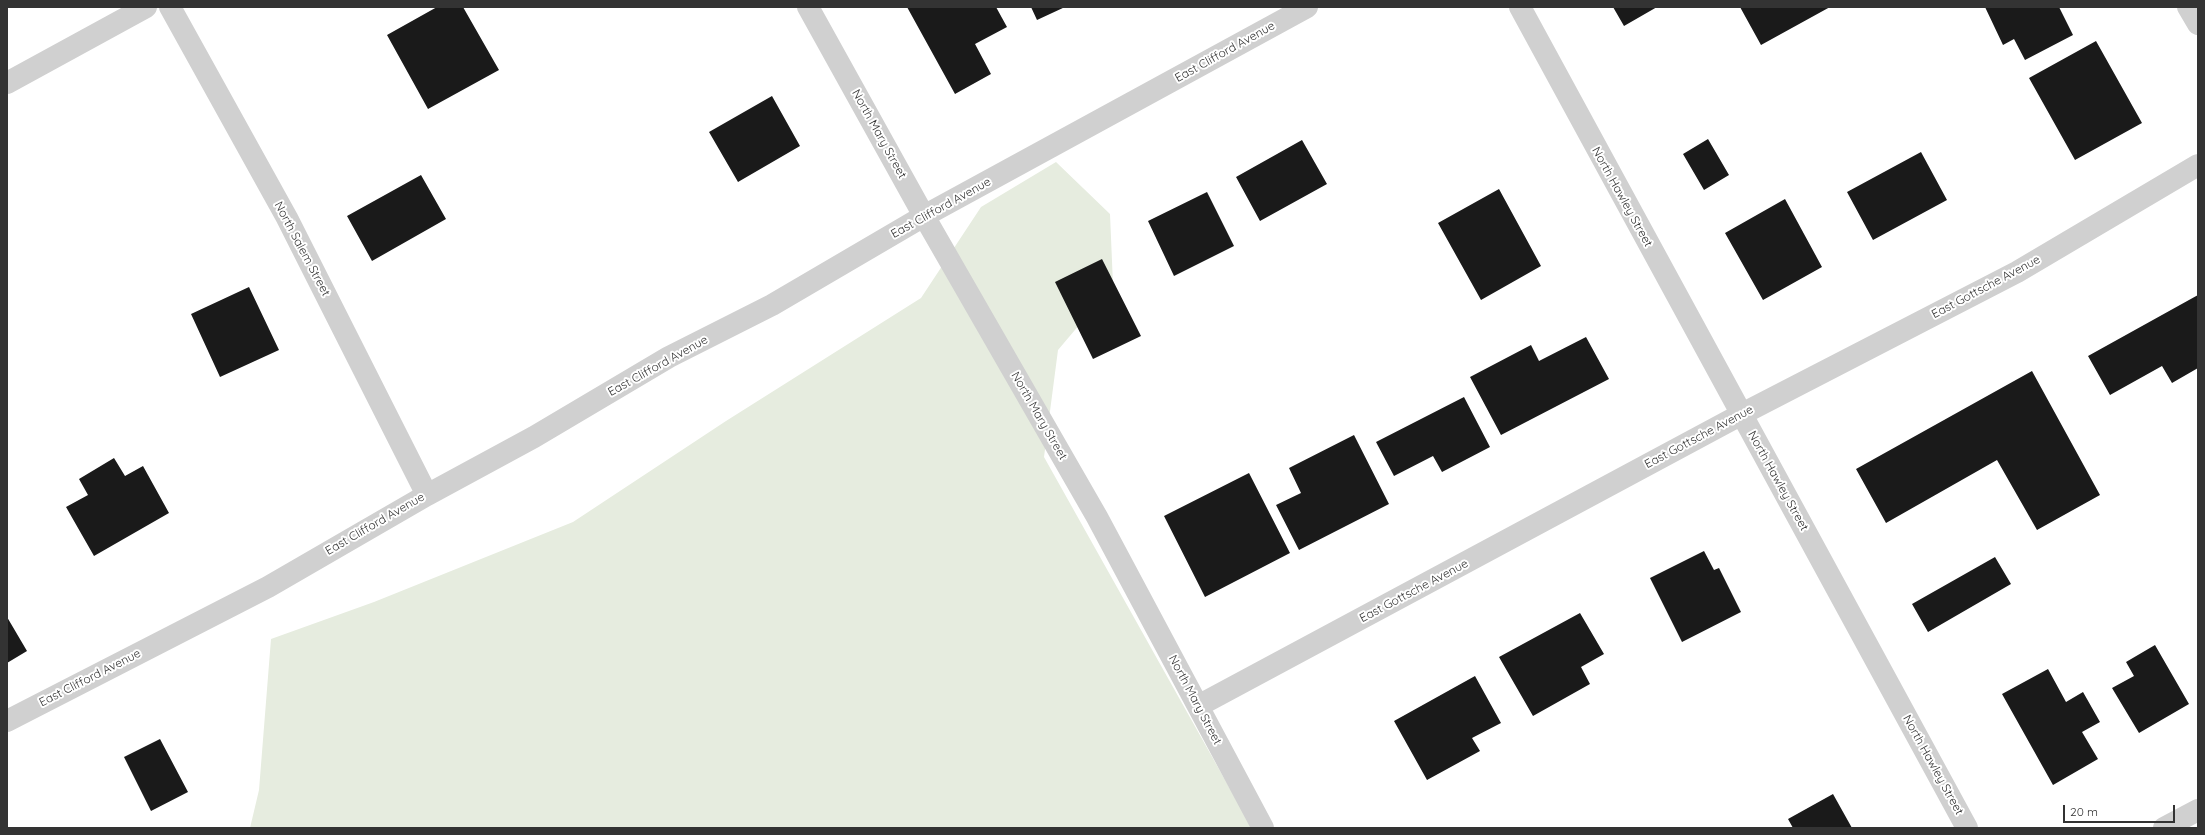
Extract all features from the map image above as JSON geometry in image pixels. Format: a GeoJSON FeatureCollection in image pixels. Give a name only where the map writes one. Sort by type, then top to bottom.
{"type":"FeatureCollection","features":[{"type":"Feature","properties":{"kind":"street"},"geometry":{"type":"LineString","coordinates":[[7,83],[146,7]]}},
{"type":"Feature","properties":{"kind":"street","name":"North Salem Street"},"geometry":{"type":"LineString","coordinates":[[170,7],[290,225],[427,494]]}},
{"type":"Feature","properties":{"kind":"street","name":"North Mary Street"},"geometry":{"type":"LineString","coordinates":[[808,7],[924,216],[1097,518],[1262,828]]}},
{"type":"Feature","properties":{"kind":"street","name":"East Clifford Avenue"},"geometry":{"type":"LineString","coordinates":[[7,722],[268,587],[427,494],[534,437],[669,357],[772,305],[924,216],[1307,7]]}},
{"type":"Feature","properties":{"kind":"street","name":"North Hawley Street"},"geometry":{"type":"LineString","coordinates":[[1520,7],[1967,828]]}},
{"type":"Feature","properties":{"kind":"street"},"geometry":{"type":"LineString","coordinates":[[2188,7],[2198,24]]}},
{"type":"Feature","properties":{"kind":"street","name":"East Gottsche Avenue"},"geometry":{"type":"LineString","coordinates":[[1198,706],[1742,414],[2017,272],[2198,165]]}},
{"type":"Feature","properties":{"kind":"street"},"geometry":{"type":"LineString","coordinates":[[2164,828],[2198,810]]}},
{"type":"Feature","properties":{"kind":"shaded area"},"geometry":{"type":"Polygon","coordinates":[[[1056,162],[1110,214],[1113,285],[1058,350],[1044,457],[1252,828],[250,828],[259,790],[271,639],[374,602],[573,522],[726,421],[921,298],[981,207],[1056,162]]]}},
{"type":"Feature","properties":{"kind":"building"},"geometry":{"type":"Polygon","coordinates":[[[437,7],[463,7],[499,70],[428,109],[387,35],[437,7]]]}},
{"type":"Feature","properties":{"kind":"building"},"geometry":{"type":"Polygon","coordinates":[[[907,7],[996,7],[1007,27],[975,44],[991,74],[955,94],[907,7]]]}},
{"type":"Feature","properties":{"kind":"building"},"geometry":{"type":"Polygon","coordinates":[[[1031,7],[1065,7],[1037,20],[1031,7]]]}},
{"type":"Feature","properties":{"kind":"building"},"geometry":{"type":"Polygon","coordinates":[[[1613,7],[1657,7],[1624,26],[1613,7]]]}},
{"type":"Feature","properties":{"kind":"building"},"geometry":{"type":"Polygon","coordinates":[[[1740,7],[1830,7],[1761,45],[1740,7]]]}},
{"type":"Feature","properties":{"kind":"building"},"geometry":{"type":"Polygon","coordinates":[[[1985,7],[2059,7],[2073,35],[2025,60],[2014,39],[2003,45],[1985,7]]]}},
{"type":"Feature","properties":{"kind":"building"},"geometry":{"type":"Polygon","coordinates":[[[2096,41],[2142,123],[2075,160],[2029,78],[2096,41]]]}},
{"type":"Feature","properties":{"kind":"building"},"geometry":{"type":"Polygon","coordinates":[[[772,96],[800,146],[738,182],[709,132],[772,96]]]}},
{"type":"Feature","properties":{"kind":"building"},"geometry":{"type":"Polygon","coordinates":[[[1708,139],[1729,175],[1704,190],[1683,154],[1708,139]]]}},
{"type":"Feature","properties":{"kind":"building"},"geometry":{"type":"Polygon","coordinates":[[[1302,140],[1327,184],[1260,221],[1236,177],[1302,140]]]}},
{"type":"Feature","properties":{"kind":"building"},"geometry":{"type":"Polygon","coordinates":[[[1921,152],[1947,200],[1873,240],[1847,192],[1921,152]]]}},
{"type":"Feature","properties":{"kind":"building"},"geometry":{"type":"Polygon","coordinates":[[[421,175],[446,219],[372,261],[347,216],[421,175]]]}},
{"type":"Feature","properties":{"kind":"building"},"geometry":{"type":"Polygon","coordinates":[[[1499,189],[1541,266],[1481,300],[1438,223],[1499,189]]]}},
{"type":"Feature","properties":{"kind":"building"},"geometry":{"type":"Polygon","coordinates":[[[1207,192],[1234,246],[1174,276],[1148,221],[1207,192]]]}},
{"type":"Feature","properties":{"kind":"building"},"geometry":{"type":"Polygon","coordinates":[[[1785,199],[1822,267],[1763,300],[1725,233],[1785,199]]]}},
{"type":"Feature","properties":{"kind":"building"},"geometry":{"type":"Polygon","coordinates":[[[1102,259],[1141,336],[1093,359],[1055,282],[1102,259]]]}},
{"type":"Feature","properties":{"kind":"building"},"geometry":{"type":"Polygon","coordinates":[[[249,287],[279,350],[220,377],[191,314],[249,287]]]}},
{"type":"Feature","properties":{"kind":"building"},"geometry":{"type":"Polygon","coordinates":[[[2198,295],[2198,368],[2172,383],[2162,366],[2110,395],[2088,356],[2198,295]]]}},
{"type":"Feature","properties":{"kind":"building"},"geometry":{"type":"Polygon","coordinates":[[[1586,337],[1609,379],[1501,435],[1470,377],[1531,345],[1539,361],[1586,337]]]}},
{"type":"Feature","properties":{"kind":"building"},"geometry":{"type":"Polygon","coordinates":[[[2032,371],[2100,495],[2037,530],[1997,460],[1886,523],[1856,469],[2032,371]]]}},
{"type":"Feature","properties":{"kind":"building"},"geometry":{"type":"Polygon","coordinates":[[[1464,397],[1490,447],[1442,472],[1433,456],[1394,476],[1376,442],[1464,397]]]}},
{"type":"Feature","properties":{"kind":"building"},"geometry":{"type":"Polygon","coordinates":[[[1354,435],[1389,504],[1299,550],[1276,505],[1301,493],[1289,468],[1354,435]]]}},
{"type":"Feature","properties":{"kind":"building"},"geometry":{"type":"Polygon","coordinates":[[[114,458],[125,476],[143,466],[169,513],[94,556],[66,507],[88,495],[79,479],[114,458]]]}},
{"type":"Feature","properties":{"kind":"building"},"geometry":{"type":"Polygon","coordinates":[[[1249,473],[1290,553],[1205,597],[1164,516],[1249,473]]]}},
{"type":"Feature","properties":{"kind":"building"},"geometry":{"type":"Polygon","coordinates":[[[1704,551],[1714,570],[1719,568],[1741,612],[1682,642],[1650,578],[1704,551]]]}},
{"type":"Feature","properties":{"kind":"building"},"geometry":{"type":"Polygon","coordinates":[[[1995,557],[2011,584],[1928,632],[1912,604],[1995,557]]]}},
{"type":"Feature","properties":{"kind":"building"},"geometry":{"type":"Polygon","coordinates":[[[1580,613],[1604,654],[1581,667],[1590,684],[1533,716],[1499,657],[1580,613]]]}},
{"type":"Feature","properties":{"kind":"building"},"geometry":{"type":"Polygon","coordinates":[[[7,617],[27,651],[7,663],[7,617]]]}},
{"type":"Feature","properties":{"kind":"building"},"geometry":{"type":"Polygon","coordinates":[[[2155,645],[2189,704],[2139,733],[2112,688],[2134,676],[2126,662],[2155,645]]]}},
{"type":"Feature","properties":{"kind":"building"},"geometry":{"type":"Polygon","coordinates":[[[2048,669],[2066,702],[2083,692],[2100,722],[2082,732],[2098,759],[2053,785],[2002,694],[2048,669]]]}},
{"type":"Feature","properties":{"kind":"building"},"geometry":{"type":"Polygon","coordinates":[[[1475,676],[1501,723],[1472,738],[1480,751],[1427,780],[1394,721],[1475,676]]]}},
{"type":"Feature","properties":{"kind":"building"},"geometry":{"type":"Polygon","coordinates":[[[160,739],[188,792],[151,811],[124,757],[160,739]]]}},
{"type":"Feature","properties":{"kind":"building"},"geometry":{"type":"Polygon","coordinates":[[[1833,794],[1852,828],[1793,828],[1788,819],[1833,794]]]}}]}
